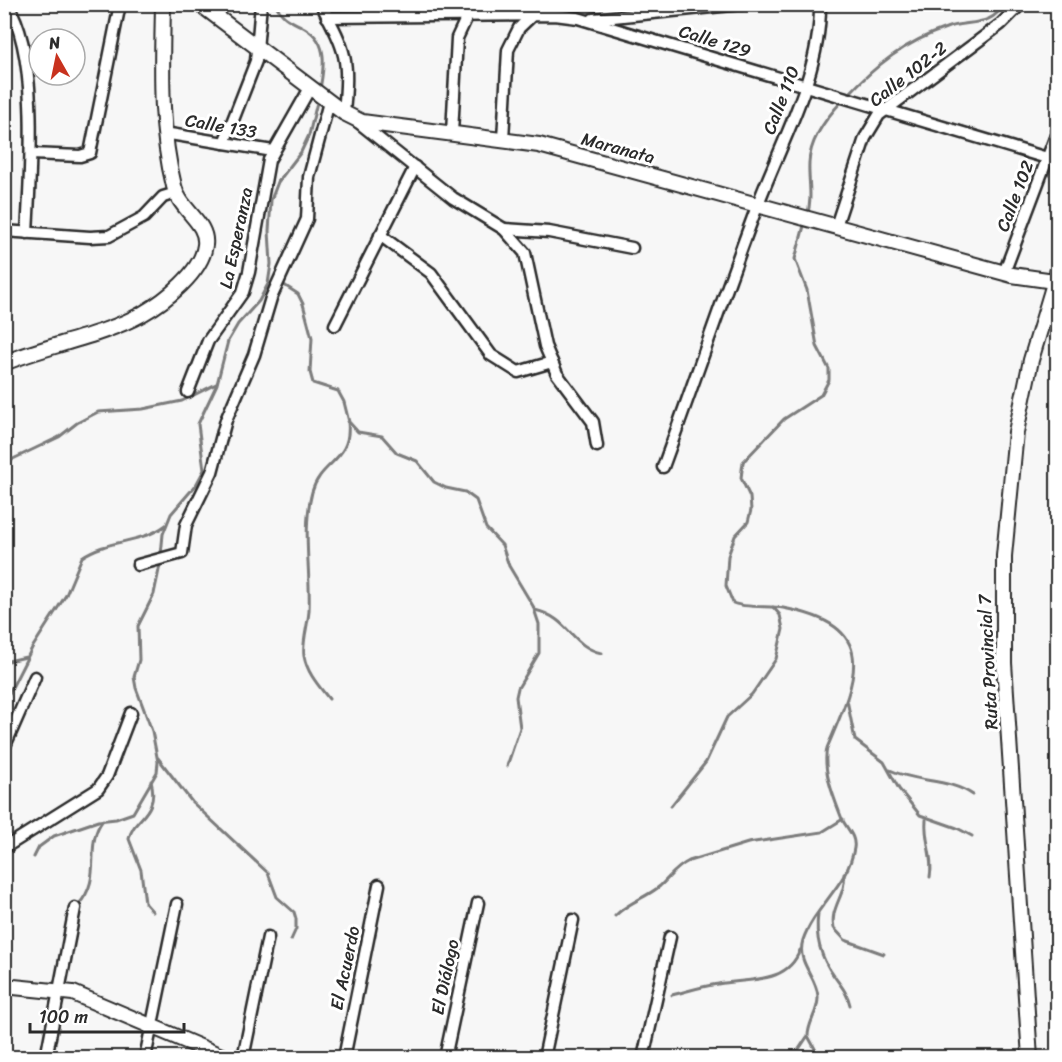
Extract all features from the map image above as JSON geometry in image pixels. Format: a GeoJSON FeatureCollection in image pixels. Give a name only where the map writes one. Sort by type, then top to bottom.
{"type":"FeatureCollection","features":[{"type":"Feature","properties":{"kind":"street"},"geometry":{"type":"LineString","coordinates":[[7,4],[17,28],[22,50],[30,107],[31,153],[27,233]]}},
{"type":"Feature","properties":{"kind":"street"},"geometry":{"type":"LineString","coordinates":[[31,153],[87,155],[92,149],[120,4]]}},
{"type":"Feature","properties":{"kind":"street"},"geometry":{"type":"LineString","coordinates":[[4,363],[134,318],[152,308],[185,278],[201,259],[206,238],[202,227],[183,207],[176,193],[164,133],[161,104],[163,4]]}},
{"type":"Feature","properties":{"kind":"street","name":"Maranata"},"geometry":{"type":"LineString","coordinates":[[200,4],[329,102],[350,116],[375,125],[503,138],[548,147],[1004,273],[1056,276]]}},
{"type":"Feature","properties":{"kind":"street"},"geometry":{"type":"LineString","coordinates":[[224,143],[255,64],[261,4]]}},
{"type":"Feature","properties":{"kind":"street"},"geometry":{"type":"LineString","coordinates":[[321,4],[342,44],[347,61],[350,116],[453,198],[504,229],[525,253],[545,346],[557,374],[593,423],[597,446]]}},
{"type":"Feature","properties":{"kind":"street"},"geometry":{"type":"LineString","coordinates":[[452,133],[457,38],[474,4]]}},
{"type":"Feature","properties":{"kind":"street"},"geometry":{"type":"LineString","coordinates":[[503,138],[508,50],[519,28],[544,4]]}},
{"type":"Feature","properties":{"kind":"street"},"geometry":{"type":"LineString","coordinates":[[587,20],[742,4]]}},
{"type":"Feature","properties":{"kind":"street","name":"Calle 110"},"geometry":{"type":"LineString","coordinates":[[663,468],[817,50],[820,4]]}},
{"type":"Feature","properties":{"kind":"street","name":"Calle 102-2"},"geometry":{"type":"LineString","coordinates":[[836,226],[869,130],[886,109],[1000,24],[1020,4]]}},
{"type":"Feature","properties":{"kind":"street","name":"Calle 129"},"geometry":{"type":"LineString","coordinates":[[327,17],[532,15],[563,16],[587,20],[1047,158]]}},
{"type":"Feature","properties":{"kind":"street","name":"La Esperanza"},"geometry":{"type":"LineString","coordinates":[[188,392],[208,341],[238,302],[247,283],[273,151],[310,88]]}},
{"type":"Feature","properties":{"kind":"street"},"geometry":{"type":"LineString","coordinates":[[138,565],[182,553],[186,525],[212,472],[226,420],[254,355],[271,298],[307,219],[309,177],[329,102]]}},
{"type":"Feature","properties":{"kind":"street","name":"Calle 102"},"geometry":{"type":"LineString","coordinates":[[1004,273],[1058,130]]}},
{"type":"Feature","properties":{"kind":"street","name":"Calle 133"},"geometry":{"type":"LineString","coordinates":[[164,133],[273,151]]}},
{"type":"Feature","properties":{"kind":"street"},"geometry":{"type":"LineString","coordinates":[[335,326],[415,167]]}},
{"type":"Feature","properties":{"kind":"street"},"geometry":{"type":"LineString","coordinates":[[4,231],[90,237],[109,236],[144,217],[163,197],[176,193]]}},
{"type":"Feature","properties":{"kind":"street"},"geometry":{"type":"LineString","coordinates":[[504,229],[549,232],[632,248]]}},
{"type":"Feature","properties":{"kind":"street"},"geometry":{"type":"LineString","coordinates":[[380,236],[430,273],[491,354],[518,372],[552,362]]}},
{"type":"Feature","properties":{"kind":"street","name":"Ruta Provincial 7"},"geometry":{"type":"LineString","coordinates":[[1030,1058],[1004,653],[1003,564],[1006,508],[1016,432],[1031,360],[1056,276]]}},
{"type":"Feature","properties":{"kind":"street"},"geometry":{"type":"LineString","coordinates":[[4,748],[35,677]]}},
{"type":"Feature","properties":{"kind":"street"},"geometry":{"type":"LineString","coordinates":[[4,848],[98,789],[107,776],[131,713]]}},
{"type":"Feature","properties":{"kind":"street","name":"El Acuerdo"},"geometry":{"type":"LineString","coordinates":[[344,1058],[380,885]]}},
{"type":"Feature","properties":{"kind":"street","name":"El Diálogo"},"geometry":{"type":"LineString","coordinates":[[445,1058],[478,903]]}},
{"type":"Feature","properties":{"kind":"street"},"geometry":{"type":"LineString","coordinates":[[145,1058],[177,904]]}},
{"type":"Feature","properties":{"kind":"street"},"geometry":{"type":"LineString","coordinates":[[45,1058],[75,908]]}},
{"type":"Feature","properties":{"kind":"street"},"geometry":{"type":"LineString","coordinates":[[544,1058],[573,920]]}},
{"type":"Feature","properties":{"kind":"street"},"geometry":{"type":"LineString","coordinates":[[243,1058],[268,937]]}},
{"type":"Feature","properties":{"kind":"street"},"geometry":{"type":"LineString","coordinates":[[643,1058],[670,937]]}},
{"type":"Feature","properties":{"kind":"street"},"geometry":{"type":"LineString","coordinates":[[4,986],[59,990],[79,995],[226,1058]]}},
{"type":"Feature","properties":{"kind":"waterway"},"geometry":{"type":"LineString","coordinates":[[276,4],[289,20],[310,31],[320,45],[323,61],[320,89]]}},
{"type":"Feature","properties":{"kind":"waterway"},"geometry":{"type":"LineString","coordinates":[[847,96],[869,74],[904,47],[946,28],[993,17],[1003,4]]}},
{"type":"Feature","properties":{"kind":"waterway"},"geometry":{"type":"LineString","coordinates":[[161,555],[163,534],[171,514],[196,485],[204,470],[198,424],[217,384],[228,341],[238,324],[259,301],[268,284],[271,264],[269,231],[271,200],[278,182],[301,152],[309,135],[318,98]]}},
{"type":"Feature","properties":{"kind":"waterway"},"geometry":{"type":"LineString","coordinates":[[807,216],[812,146],[830,114],[842,101]]}},
{"type":"Feature","properties":{"kind":"waterway"},"geometry":{"type":"LineString","coordinates":[[805,222],[795,259],[807,290],[817,346],[829,369],[829,380],[821,395],[784,419],[743,462],[741,478],[750,497],[751,510],[748,522],[735,536],[728,556],[726,586],[733,603],[743,606],[783,608],[815,616],[836,628],[848,642],[853,658],[852,678],[847,699],[827,748],[826,765],[832,793],[842,819],[852,836],[854,848],[851,861],[839,884],[808,928],[802,948],[802,956],[818,996],[808,1036],[820,1058]]}},
{"type":"Feature","properties":{"kind":"waterway"},"geometry":{"type":"LineString","coordinates":[[281,283],[298,294],[303,304],[312,338],[310,372],[313,383],[338,391],[344,402],[349,422],[358,432],[382,436],[397,453],[417,461],[434,482],[446,488],[465,492],[476,500],[486,528],[502,545],[509,566],[533,606],[539,624],[539,653],[518,688],[516,697],[520,728],[507,766]]}},
{"type":"Feature","properties":{"kind":"waterway"},"geometry":{"type":"LineString","coordinates":[[4,470],[13,459],[59,437],[77,423],[98,412],[143,409],[182,401],[216,384]]}},
{"type":"Feature","properties":{"kind":"waterway"},"geometry":{"type":"LineString","coordinates":[[329,699],[311,674],[304,656],[309,611],[307,536],[309,506],[316,481],[341,453],[345,445],[348,422]]}},
{"type":"Feature","properties":{"kind":"waterway"},"geometry":{"type":"LineString","coordinates":[[4,703],[32,648],[66,595],[82,557],[103,547],[146,535],[166,525]]}},
{"type":"Feature","properties":{"kind":"waterway"},"geometry":{"type":"LineString","coordinates":[[34,857],[39,847],[54,836],[98,821],[116,819],[133,813],[157,772],[158,762],[152,731],[134,677],[139,660],[138,626],[154,594],[160,565]]}},
{"type":"Feature","properties":{"kind":"waterway"},"geometry":{"type":"LineString","coordinates":[[671,806],[706,762],[727,717],[752,694],[776,659],[783,629],[780,615],[773,607]]}},
{"type":"Feature","properties":{"kind":"waterway"},"geometry":{"type":"LineString","coordinates":[[535,610],[556,619],[583,645],[602,653]]}},
{"type":"Feature","properties":{"kind":"waterway"},"geometry":{"type":"LineString","coordinates":[[4,662],[26,657]]}},
{"type":"Feature","properties":{"kind":"waterway"},"geometry":{"type":"LineString","coordinates":[[847,700],[855,740],[884,762],[899,789],[920,815],[957,828],[972,836]]}},
{"type":"Feature","properties":{"kind":"waterway"},"geometry":{"type":"LineString","coordinates":[[158,758],[192,802],[268,873],[277,897],[294,912],[296,929],[291,940]]}},
{"type":"Feature","properties":{"kind":"waterway"},"geometry":{"type":"LineString","coordinates":[[890,770],[954,786],[973,795]]}},
{"type":"Feature","properties":{"kind":"waterway"},"geometry":{"type":"LineString","coordinates":[[151,781],[153,792],[149,809],[135,826],[129,839],[141,870],[145,903],[153,912]]}},
{"type":"Feature","properties":{"kind":"waterway"},"geometry":{"type":"LineString","coordinates":[[615,916],[655,890],[684,863],[748,843],[822,832],[843,819]]}},
{"type":"Feature","properties":{"kind":"waterway"},"geometry":{"type":"LineString","coordinates":[[78,905],[86,895],[90,884],[94,840],[103,820]]}},
{"type":"Feature","properties":{"kind":"waterway"},"geometry":{"type":"LineString","coordinates":[[926,820],[931,863],[930,877]]}},
{"type":"Feature","properties":{"kind":"waterway"},"geometry":{"type":"LineString","coordinates":[[844,874],[843,888],[834,914],[834,928],[845,940],[884,954]]}},
{"type":"Feature","properties":{"kind":"waterway"},"geometry":{"type":"LineString","coordinates":[[818,914],[817,931],[822,954],[850,1005]]}},
{"type":"Feature","properties":{"kind":"waterway"},"geometry":{"type":"LineString","coordinates":[[672,995],[712,985],[776,975],[794,961],[800,950]]}},
{"type":"Feature","properties":{"kind":"waterway"},"geometry":{"type":"LineString","coordinates":[[793,1058],[807,1037]]}}]}
